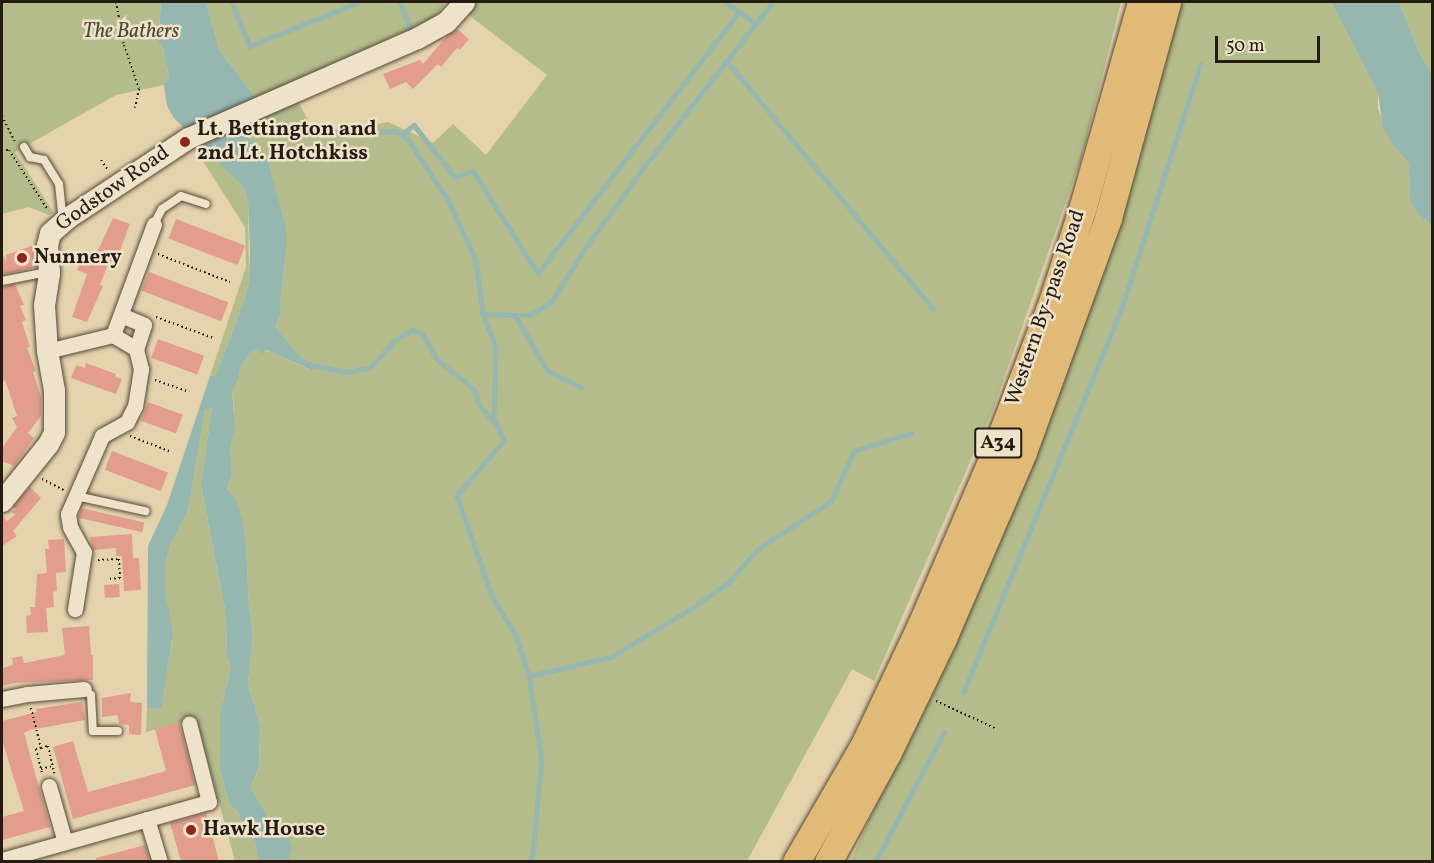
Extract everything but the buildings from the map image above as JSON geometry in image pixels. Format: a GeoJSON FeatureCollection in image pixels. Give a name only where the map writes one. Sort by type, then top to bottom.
{"type":"FeatureCollection","features":[{"type":"Feature","properties":{"kind":"highway","name":"Western By-pass Road"},"geometry":{"type":"LineString","coordinates":[[796,861],[864,745],[921,625],[992,459],[1053,299],[1141,2]]}},
{"type":"Feature","properties":{"kind":"highway","name":"Western By-pass Road"},"geometry":{"type":"LineString","coordinates":[[828,861],[888,752],[989,536],[1070,326],[1107,218],[1167,2]]}},
{"type":"Feature","properties":{"kind":"street","name":"Godstow Road"},"geometry":{"type":"LineString","coordinates":[[2,501],[48,444],[54,432],[54,390],[47,351],[44,305],[49,272],[47,245],[51,233],[64,220],[188,138],[261,109],[429,33],[446,22],[464,2]]}},
{"type":"Feature","properties":{"kind":"street"},"geometry":{"type":"LineString","coordinates":[[113,334],[154,224]]}},
{"type":"Feature","properties":{"kind":"street"},"geometry":{"type":"LineString","coordinates":[[75,609],[84,552],[70,527],[68,514],[74,495],[102,436],[127,422],[135,406],[140,375],[136,349],[144,325],[123,310]]}},
{"type":"Feature","properties":{"kind":"street"},"geometry":{"type":"LineString","coordinates":[[47,351],[113,334],[136,349]]}},
{"type":"Feature","properties":{"kind":"street"},"geometry":{"type":"LineString","coordinates":[[2,699],[27,694],[84,689]]}},
{"type":"Feature","properties":{"kind":"street"},"geometry":{"type":"LineString","coordinates":[[2,860],[45,855],[65,842],[209,802],[189,723]]}},
{"type":"Feature","properties":{"kind":"street"},"geometry":{"type":"LineString","coordinates":[[49,786],[65,842]]}},
{"type":"Feature","properties":{"kind":"street"},"geometry":{"type":"LineString","coordinates":[[147,819],[160,861]]}},
{"type":"Feature","properties":{"kind":"lane"},"geometry":{"type":"LineString","coordinates":[[24,147],[30,157],[44,160],[59,184],[64,220]]}},
{"type":"Feature","properties":{"kind":"lane"},"geometry":{"type":"LineString","coordinates":[[154,224],[162,209],[182,196],[206,204]]}},
{"type":"Feature","properties":{"kind":"lane"},"geometry":{"type":"LineString","coordinates":[[2,281],[38,272],[49,272]]}},
{"type":"Feature","properties":{"kind":"lane"},"geometry":{"type":"LineString","coordinates":[[74,495],[145,511]]}},
{"type":"Feature","properties":{"kind":"lane"},"geometry":{"type":"LineString","coordinates":[[84,689],[91,695],[93,731],[118,731]]}},
{"type":"Feature","properties":{"kind":"path"},"geometry":{"type":"LineString","coordinates":[[116,2],[124,45],[140,89],[135,108]]}},
{"type":"Feature","properties":{"kind":"path"},"geometry":{"type":"LineString","coordinates":[[2,116],[15,141],[9,150]]}},
{"type":"Feature","properties":{"kind":"path"},"geometry":{"type":"LineString","coordinates":[[2,150],[9,150]]}},
{"type":"Feature","properties":{"kind":"path"},"geometry":{"type":"LineString","coordinates":[[9,150],[51,214],[64,220]]}},
{"type":"Feature","properties":{"kind":"path"},"geometry":{"type":"LineString","coordinates":[[145,249],[230,282]]}},
{"type":"Feature","properties":{"kind":"path"},"geometry":{"type":"LineString","coordinates":[[123,310],[213,338]]}},
{"type":"Feature","properties":{"kind":"path"},"geometry":{"type":"LineString","coordinates":[[140,375],[189,392]]}},
{"type":"Feature","properties":{"kind":"path"},"geometry":{"type":"LineString","coordinates":[[113,430],[169,451]]}},
{"type":"Feature","properties":{"kind":"path"},"geometry":{"type":"LineString","coordinates":[[27,471],[74,495]]}},
{"type":"Feature","properties":{"kind":"path"},"geometry":{"type":"LineString","coordinates":[[83,561],[119,559],[120,578],[107,579]]}},
{"type":"Feature","properties":{"kind":"path"},"geometry":{"type":"LineString","coordinates":[[917,692],[997,729]]}},
{"type":"Feature","properties":{"kind":"path"},"geometry":{"type":"LineString","coordinates":[[27,694],[41,748]]}},
{"type":"Feature","properties":{"kind":"path"},"geometry":{"type":"LineString","coordinates":[[48,746],[53,766],[57,784],[45,787],[36,749],[48,746]]}},
{"type":"Feature","properties":{"kind":"path"},"geometry":{"type":"LineString","coordinates":[[40,769],[53,766]]}},
{"type":"Feature","properties":{"kind":"green space","name":"The Bathers"},"geometry":{"type":"Polygon","coordinates":[[[2,2],[161,2],[158,42],[163,48],[169,78],[164,85],[116,95],[15,152],[54,213],[48,215],[29,207],[2,214],[2,2]]]}},
{"type":"Feature","properties":{"kind":"green space"},"geometry":{"type":"Polygon","coordinates":[[[206,2],[446,2],[435,17],[257,100],[219,49],[206,2]]]}},
{"type":"Feature","properties":{"kind":"green space"},"geometry":{"type":"Polygon","coordinates":[[[475,2],[1121,2],[1082,156],[994,407],[874,681],[852,669],[747,861],[288,861],[279,827],[271,824],[263,814],[251,788],[259,767],[260,727],[248,683],[253,634],[243,522],[227,490],[232,472],[230,445],[234,410],[232,390],[239,378],[240,369],[250,353],[256,349],[271,352],[310,370],[275,326],[281,314],[280,302],[286,251],[268,161],[247,135],[262,118],[298,101],[311,126],[347,131],[388,122],[433,143],[453,124],[486,155],[547,75],[466,13],[475,2]]]}},
{"type":"Feature","properties":{"kind":"green space"},"geometry":{"type":"Polygon","coordinates":[[[1180,2],[1331,2],[1378,93],[1378,109],[1394,146],[1409,164],[1410,201],[1417,214],[1432,225],[1432,861],[850,862],[983,571],[1180,2]]]}},
{"type":"Feature","properties":{"kind":"green space"},"geometry":{"type":"Polygon","coordinates":[[[1399,2],[1432,2],[1432,74],[1420,54],[1399,2]]]}},
{"type":"Feature","properties":{"kind":"green space"},"geometry":{"type":"Polygon","coordinates":[[[197,140],[244,188],[248,202],[249,282],[216,375],[210,376],[246,267],[245,227],[192,144],[197,140]]]}},
{"type":"Feature","properties":{"kind":"green space"},"geometry":{"type":"Polygon","coordinates":[[[212,408],[201,486],[226,615],[227,656],[231,668],[220,713],[220,770],[230,806],[237,810],[247,833],[255,842],[259,861],[235,861],[196,719],[146,732],[147,708],[160,708],[172,641],[165,593],[165,566],[170,546],[188,510],[205,410],[212,408]]]}},
{"type":"Feature","properties":{"kind":"water"},"geometry":{"type":"Polygon","coordinates":[[[161,2],[206,2],[219,49],[257,100],[262,118],[247,135],[268,161],[286,229],[281,314],[275,326],[300,357],[315,365],[311,370],[266,350],[262,354],[256,349],[250,353],[240,369],[239,378],[232,391],[235,428],[230,445],[232,472],[227,490],[235,497],[243,522],[253,634],[248,683],[260,727],[259,766],[251,788],[271,824],[287,834],[292,847],[288,861],[259,861],[255,842],[247,833],[237,810],[230,806],[220,770],[220,713],[231,668],[227,656],[226,615],[201,485],[212,408],[205,410],[188,510],[170,546],[165,566],[165,593],[173,633],[161,708],[147,708],[148,546],[167,505],[210,376],[216,375],[243,304],[249,282],[250,250],[248,202],[244,188],[174,118],[167,106],[164,85],[169,78],[163,48],[158,42],[161,2]]]}},
{"type":"Feature","properties":{"kind":"water"},"geometry":{"type":"Polygon","coordinates":[[[1331,2],[1399,2],[1420,54],[1432,74],[1432,225],[1417,214],[1410,201],[1409,164],[1394,146],[1383,127],[1378,93],[1331,2]]]}},
{"type":"Feature","properties":{"kind":"waterway"},"geometry":{"type":"LineString","coordinates":[[232,2],[250,46],[359,2]]}},
{"type":"Feature","properties":{"kind":"waterway"},"geometry":{"type":"LineString","coordinates":[[400,2],[411,29]]}},
{"type":"Feature","properties":{"kind":"waterway"},"geometry":{"type":"LineString","coordinates":[[726,2],[755,23]]}},
{"type":"Feature","properties":{"kind":"waterway"},"geometry":{"type":"LineString","coordinates":[[515,315],[529,315],[552,301],[583,251],[644,167],[773,2]]}},
{"type":"Feature","properties":{"kind":"waterway"},"geometry":{"type":"LineString","coordinates":[[402,134],[414,125],[455,177],[473,171],[538,273],[738,13]]}},
{"type":"Feature","properties":{"kind":"waterway"},"geometry":{"type":"LineString","coordinates":[[726,60],[934,310]]}},
{"type":"Feature","properties":{"kind":"waterway"},"geometry":{"type":"LineString","coordinates":[[963,693],[1120,313],[1200,65]]}},
{"type":"Feature","properties":{"kind":"waterway"},"geometry":{"type":"LineString","coordinates":[[250,126],[267,123],[325,134],[397,131],[408,139],[448,200],[476,260],[483,314],[496,348],[494,417],[504,441],[457,496],[493,598],[516,635],[529,676],[613,656],[692,608],[728,583],[758,549],[831,501],[854,451],[911,433]]}},
{"type":"Feature","properties":{"kind":"waterway"},"geometry":{"type":"LineString","coordinates":[[483,314],[515,315],[548,371],[581,387]]}},
{"type":"Feature","properties":{"kind":"waterway"},"geometry":{"type":"LineString","coordinates":[[308,364],[347,372],[370,367],[394,341],[412,330],[422,333],[437,359],[474,389],[480,406],[493,421]]}},
{"type":"Feature","properties":{"kind":"waterway"},"geometry":{"type":"LineString","coordinates":[[529,676],[542,759],[533,854],[530,862]]}},
{"type":"Feature","properties":{"kind":"waterway"},"geometry":{"type":"LineString","coordinates":[[875,862],[944,732]]}},
{"type":"Feature","properties":{"kind":"place","name":"Lt. Bettington and 2nd Lt. Hotchkiss"},"geometry":{"type":"Point","coordinates":[185,142]}},
{"type":"Feature","properties":{"kind":"place","name":"Nunnery"},"geometry":{"type":"Point","coordinates":[22,258]}},
{"type":"Feature","properties":{"kind":"place","name":"Hawk House"},"geometry":{"type":"Point","coordinates":[191,830]}}]}
